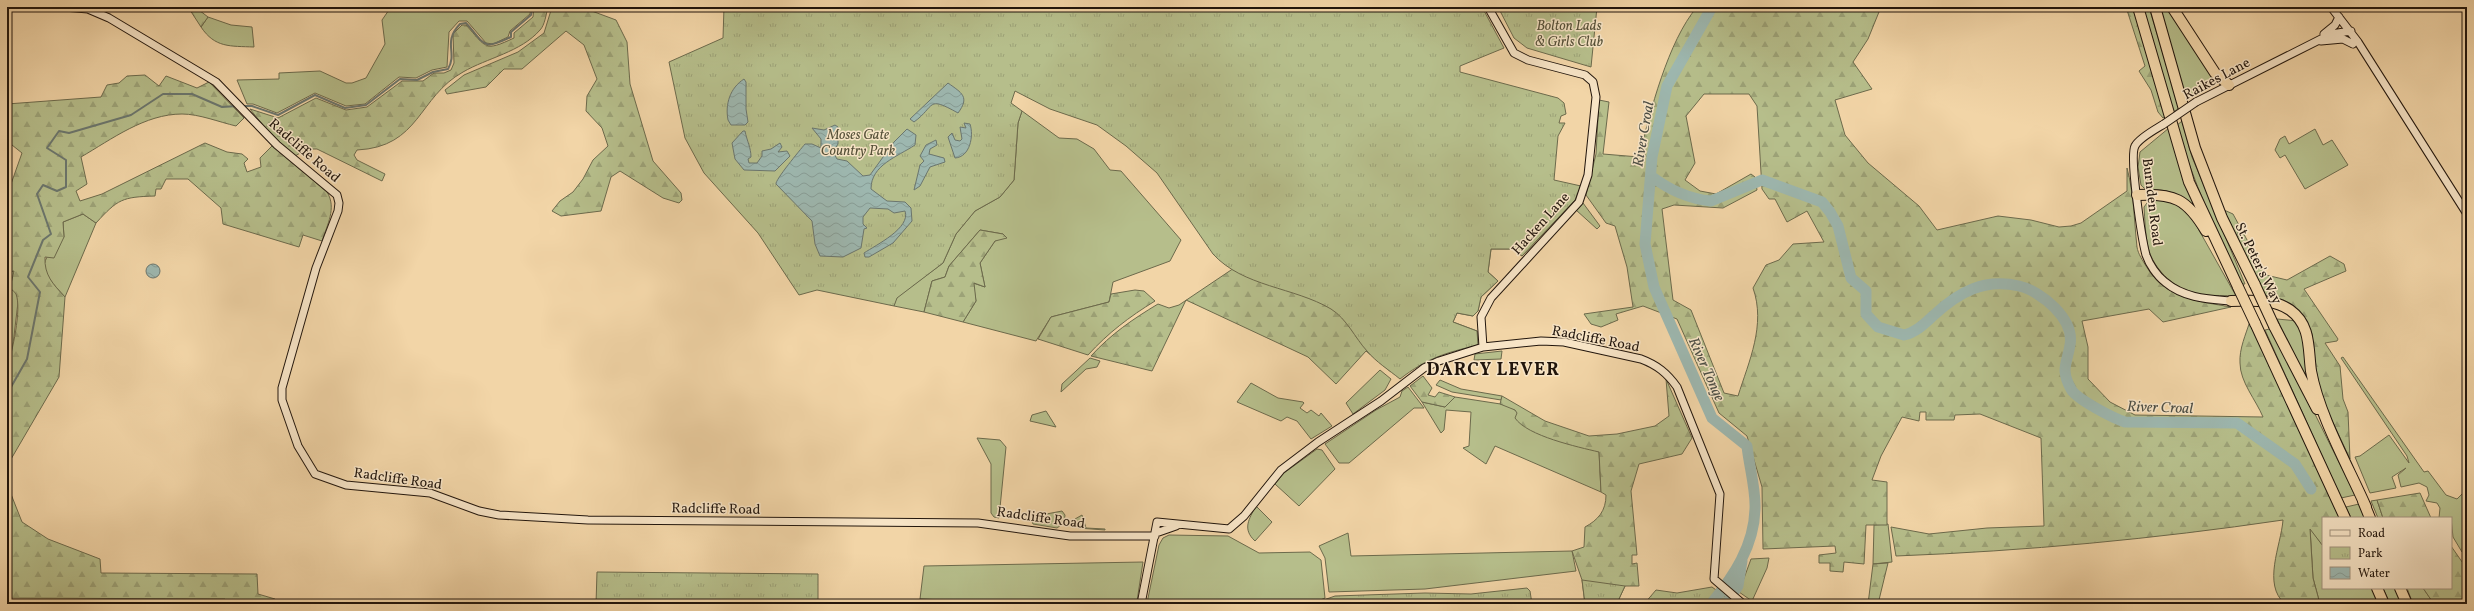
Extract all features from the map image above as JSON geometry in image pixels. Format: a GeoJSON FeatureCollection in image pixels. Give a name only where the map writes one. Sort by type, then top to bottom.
{"type":"FeatureCollection","features":[{"type":"Feature","properties":{"kind":"highway","name":"St. Peter's Way"},"geometry":{"type":"LineString","coordinates":[[2138,7],[2190,182],[2345,517]]}},
{"type":"Feature","properties":{"kind":"highway","name":"St. Peter's Way"},"geometry":{"type":"LineString","coordinates":[[2155,7],[2195,148],[2222,218],[2370,517]]}},
{"type":"Feature","properties":{"kind":"highway"},"geometry":{"type":"LineString","coordinates":[[2172,7],[2215,73],[2229,85]]}},
{"type":"Feature","properties":{"kind":"highway"},"geometry":{"type":"LineString","coordinates":[[2137,195],[2170,196],[2190,207],[2237,284]]}},
{"type":"Feature","properties":{"kind":"highway"},"geometry":{"type":"LineString","coordinates":[[2231,301],[2274,302],[2290,310],[2302,321],[2308,338],[2311,370],[2319,400],[2366,507]]}},
{"type":"Feature","properties":{"kind":"highway"},"geometry":{"type":"LineString","coordinates":[[2377,589],[2384,604]]}},
{"type":"Feature","properties":{"kind":"highway"},"geometry":{"type":"LineString","coordinates":[[2400,589],[2407,604]]}},
{"type":"Feature","properties":{"kind":"main road","name":"Radcliffe Road"},"geometry":{"type":"LineString","coordinates":[[64,7],[88,9],[109,18],[216,82],[277,145],[336,195],[339,203],[338,211],[316,268],[282,388],[282,400],[304,459],[315,474],[346,485],[430,493],[479,511],[499,515],[588,520],[978,522],[1070,536],[1155,535],[1181,525]]}},
{"type":"Feature","properties":{"kind":"main road","name":"Hacken Lane"},"geometry":{"type":"LineString","coordinates":[[1483,347],[1481,317],[1491,298],[1579,202],[1588,175],[1593,143],[1596,97],[1593,82],[1580,73],[1518,56],[1507,43],[1488,7]]}},
{"type":"Feature","properties":{"kind":"main road"},"geometry":{"type":"LineString","coordinates":[[2331,7],[2349,31],[2466,211]]}},
{"type":"Feature","properties":{"kind":"main road","name":"Raikes Lane"},"geometry":{"type":"LineString","coordinates":[[2313,42],[2332,28],[2341,19]]}},
{"type":"Feature","properties":{"kind":"main road","name":"Raikes Lane"},"geometry":{"type":"LineString","coordinates":[[2135,145],[2196,102],[2313,42],[2331,34],[2349,31]]}},
{"type":"Feature","properties":{"kind":"main road"},"geometry":{"type":"LineString","coordinates":[[2349,31],[2353,44],[2376,73]]}},
{"type":"Feature","properties":{"kind":"main road","name":"Raikes Lane"},"geometry":{"type":"LineString","coordinates":[[2313,42],[2343,39],[2353,44]]}},
{"type":"Feature","properties":{"kind":"main road","name":"Burnden Road"},"geometry":{"type":"LineString","coordinates":[[2135,145],[2133,153],[2137,195],[2147,257],[2164,281],[2192,296],[2231,301]]}},
{"type":"Feature","properties":{"kind":"main road","name":"Radcliffe Road"},"geometry":{"type":"LineString","coordinates":[[1155,535],[1157,522],[1222,530],[1235,526],[1281,470],[1419,372],[1446,359],[1483,347],[1541,341],[1564,342],[1653,363],[1664,371],[1677,387],[1720,494],[1714,579],[1741,602]]}},
{"type":"Feature","properties":{"kind":"main road"},"geometry":{"type":"LineString","coordinates":[[1141,601],[1148,562],[1155,535]]}},
{"type":"Feature","properties":{"kind":"green space"},"geometry":{"type":"Polygon","coordinates":[[[188,7],[195,7],[208,17],[201,27],[188,7]]]}},
{"type":"Feature","properties":{"kind":"green space"},"geometry":{"type":"Polygon","coordinates":[[[391,7],[531,7],[530,14],[510,31],[508,37],[493,44],[486,43],[467,21],[459,21],[449,32],[447,67],[432,70],[416,78],[399,77],[365,104],[346,106],[315,93],[277,113],[253,104],[247,104],[237,80],[279,79],[279,73],[320,71],[346,83],[352,83],[366,78],[385,44],[382,20],[391,7]]]}},
{"type":"Feature","properties":{"kind":"green space"},"geometry":{"type":"Polygon","coordinates":[[[534,7],[548,7],[543,25],[532,38],[514,49],[472,67],[448,82],[436,94],[406,131],[394,140],[378,147],[357,150],[354,155],[357,160],[385,174],[382,181],[317,149],[307,149],[295,156],[270,134],[250,109],[278,118],[316,98],[346,110],[367,107],[402,81],[423,81],[434,73],[444,73],[451,70],[454,63],[453,34],[462,25],[466,25],[483,43],[491,46],[497,45],[514,38],[514,33],[533,17],[534,7]]]}},
{"type":"Feature","properties":{"kind":"green space"},"geometry":{"type":"Polygon","coordinates":[[[552,7],[581,7],[616,20],[627,42],[630,84],[653,161],[681,193],[682,200],[679,203],[663,198],[620,171],[611,177],[601,211],[561,216],[552,211],[560,201],[573,192],[583,179],[593,160],[608,146],[602,128],[586,111],[587,96],[597,79],[584,45],[566,31],[522,69],[504,69],[486,87],[447,94],[445,90],[464,75],[518,52],[544,33],[552,7]]]}},
{"type":"Feature","properties":{"kind":"green space","name":"Moses Gate Country Park"},"geometry":{"type":"Polygon","coordinates":[[[724,7],[1482,7],[1504,48],[1460,66],[1460,72],[1558,98],[1564,103],[1566,114],[1561,116],[1559,123],[1565,123],[1558,136],[1554,180],[1581,186],[1575,200],[1522,256],[1513,249],[1491,249],[1488,272],[1498,281],[1481,297],[1478,311],[1473,316],[1457,313],[1453,322],[1477,331],[1478,345],[1437,357],[1419,366],[1400,379],[1371,355],[1342,318],[1331,309],[1317,302],[1254,280],[1225,265],[1213,254],[1157,173],[1126,146],[1097,125],[1050,109],[1015,91],[1011,103],[1022,111],[1018,123],[1014,180],[1000,197],[975,211],[956,234],[943,263],[897,298],[894,306],[817,290],[799,295],[758,233],[704,173],[685,138],[669,62],[723,38],[724,7]]]}},
{"type":"Feature","properties":{"kind":"green space","name":"Bolton Lads & Girls Club"},"geometry":{"type":"Polygon","coordinates":[[[1498,7],[1597,7],[1591,67],[1527,48],[1514,38],[1498,7]]]}},
{"type":"Feature","properties":{"kind":"green space"},"geometry":{"type":"Polygon","coordinates":[[[1697,7],[1881,7],[1868,39],[1853,62],[1872,89],[1835,100],[1845,135],[1868,163],[1919,206],[1937,230],[1998,216],[2031,220],[2059,227],[2081,223],[2127,191],[2127,168],[2139,255],[2154,277],[2173,292],[2183,297],[2231,307],[2163,322],[2149,309],[2082,321],[2088,347],[2088,379],[2110,402],[2135,415],[2263,417],[2245,384],[2240,363],[2243,342],[2250,321],[2340,517],[2322,517],[2322,545],[2310,529],[2313,578],[2320,604],[2285,604],[2278,596],[2274,575],[2283,520],[2186,533],[2090,543],[1993,551],[1896,556],[1891,527],[1929,534],[1987,528],[2044,526],[2041,438],[1980,414],[1955,415],[1954,420],[1926,420],[1926,412],[1920,412],[1919,421],[1902,417],[1881,456],[1872,480],[1887,482],[1887,525],[1866,525],[1864,564],[1844,562],[1843,572],[1830,571],[1830,563],[1819,563],[1819,555],[1836,553],[1835,546],[1763,549],[1762,487],[1747,436],[1719,413],[1677,319],[1643,306],[1616,314],[1618,320],[1601,327],[1591,324],[1584,314],[1633,307],[1627,267],[1615,226],[1606,223],[1586,195],[1596,154],[1599,100],[1609,102],[1603,154],[1639,157],[1661,78],[1677,38],[1697,7]],[[1704,94],[1686,116],[1695,163],[1685,180],[1700,191],[1716,194],[1751,174],[1755,177],[1757,190],[1723,208],[1674,205],[1662,209],[1673,300],[1691,310],[1724,393],[1738,396],[1751,356],[1757,329],[1757,302],[1753,288],[1766,265],[1779,260],[1793,244],[1824,242],[1807,211],[1787,222],[1775,199],[1769,199],[1762,189],[1757,106],[1749,94],[1704,94]]]}},
{"type":"Feature","properties":{"kind":"green space"},"geometry":{"type":"Polygon","coordinates":[[[2126,7],[2132,7],[2142,33],[2166,116],[2163,118],[2158,112],[2151,90],[2139,71],[2145,66],[2126,7]]]}},
{"type":"Feature","properties":{"kind":"green space"},"geometry":{"type":"Polygon","coordinates":[[[2142,7],[2149,7],[2179,108],[2172,113],[2142,7]]]}},
{"type":"Feature","properties":{"kind":"green space"},"geometry":{"type":"Polygon","coordinates":[[[2159,7],[2166,7],[2213,77],[2211,85],[2186,101],[2159,7]]]}},
{"type":"Feature","properties":{"kind":"green space"},"geometry":{"type":"Polygon","coordinates":[[[208,17],[231,25],[252,27],[254,47],[230,46],[212,39],[201,27],[208,17]]]}},
{"type":"Feature","properties":{"kind":"green space"},"geometry":{"type":"Polygon","coordinates":[[[145,75],[159,86],[166,76],[197,88],[209,82],[244,118],[236,126],[195,115],[168,115],[142,123],[117,135],[81,157],[87,184],[76,191],[80,201],[102,194],[205,143],[227,152],[242,154],[248,159],[244,163],[247,172],[261,167],[260,158],[273,145],[327,192],[330,198],[331,210],[322,241],[303,235],[299,247],[223,224],[221,208],[188,179],[166,179],[161,189],[156,189],[155,196],[135,197],[121,201],[110,209],[96,223],[83,214],[63,222],[64,237],[54,258],[45,257],[46,269],[50,279],[65,297],[59,377],[7,466],[7,368],[14,342],[18,301],[16,294],[10,288],[14,271],[7,272],[7,185],[11,184],[22,153],[7,141],[7,104],[101,97],[107,85],[119,83],[127,76],[145,75]]]}},
{"type":"Feature","properties":{"kind":"green space"},"geometry":{"type":"Polygon","coordinates":[[[1022,111],[1059,138],[1077,139],[1094,149],[1110,170],[1121,171],[1181,240],[1170,261],[1113,282],[1109,302],[1051,317],[1036,341],[963,322],[976,301],[973,283],[985,287],[980,263],[995,241],[1003,234],[980,230],[949,266],[945,277],[932,281],[924,312],[894,306],[896,298],[943,263],[956,234],[975,211],[1000,197],[1014,180],[1018,123],[1022,111]]]}},
{"type":"Feature","properties":{"kind":"green space"},"geometry":{"type":"Polygon","coordinates":[[[2182,121],[2192,157],[2245,284],[2242,284],[2232,265],[2190,167],[2176,126],[2182,121]]]}},
{"type":"Feature","properties":{"kind":"green space"},"geometry":{"type":"Polygon","coordinates":[[[2169,128],[2198,212],[2177,195],[2167,191],[2145,189],[2141,185],[2138,167],[2140,152],[2169,128]]]}},
{"type":"Feature","properties":{"kind":"green space"},"geometry":{"type":"Polygon","coordinates":[[[2315,129],[2323,145],[2332,140],[2348,165],[2305,189],[2285,155],[2280,158],[2275,150],[2280,139],[2285,136],[2289,144],[2315,129]]]}},
{"type":"Feature","properties":{"kind":"green space"},"geometry":{"type":"Polygon","coordinates":[[[1581,186],[1575,200],[1522,256],[1513,249],[1491,249],[1488,272],[1498,281],[1481,297],[1478,311],[1473,316],[1457,313],[1453,322],[1477,331],[1478,345],[1446,352],[1391,372],[1366,351],[1336,384],[1308,357],[1186,300],[1240,264],[1409,190],[1581,186]]]}},
{"type":"Feature","properties":{"kind":"green space"},"geometry":{"type":"Polygon","coordinates":[[[2159,198],[2182,206],[2191,216],[2236,296],[2203,295],[2194,293],[2176,285],[2161,272],[2155,264],[2148,247],[2144,207],[2150,199],[2159,198]]]}},
{"type":"Feature","properties":{"kind":"green space"},"geometry":{"type":"Polygon","coordinates":[[[1583,203],[1600,226],[1597,229],[1576,210],[1583,203]]]}},
{"type":"Feature","properties":{"kind":"green space"},"geometry":{"type":"Polygon","coordinates":[[[2224,210],[2233,214],[2266,275],[2287,280],[2330,256],[2344,264],[2346,271],[2304,289],[2338,339],[2337,341],[2325,343],[2340,366],[2343,399],[2348,412],[2350,459],[2322,399],[2315,365],[2312,334],[2307,321],[2300,313],[2267,298],[2224,210]]]}},
{"type":"Feature","properties":{"kind":"green space"},"geometry":{"type":"Polygon","coordinates":[[[83,214],[96,223],[65,297],[46,273],[44,267],[45,261],[55,246],[64,237],[63,222],[83,214]]]}},
{"type":"Feature","properties":{"kind":"green space"},"geometry":{"type":"Polygon","coordinates":[[[980,230],[1003,234],[1007,238],[995,241],[980,263],[985,287],[974,283],[976,301],[963,322],[924,312],[932,281],[945,277],[949,266],[980,230]]]}},
{"type":"Feature","properties":{"kind":"green space"},"geometry":{"type":"Polygon","coordinates":[[[14,271],[18,302],[12,353],[7,368],[7,272],[14,271]]]}},
{"type":"Feature","properties":{"kind":"green space"},"geometry":{"type":"Polygon","coordinates":[[[1135,290],[1144,291],[1155,301],[1119,326],[1088,355],[1038,339],[1051,317],[1109,302],[1111,294],[1135,290]]]}},
{"type":"Feature","properties":{"kind":"green space"},"geometry":{"type":"Polygon","coordinates":[[[1186,300],[1152,371],[1091,356],[1123,327],[1158,304],[1169,308],[1179,305],[1186,300]]]}},
{"type":"Feature","properties":{"kind":"green space"},"geometry":{"type":"Polygon","coordinates":[[[2277,319],[2298,321],[2304,330],[2313,392],[2277,319]]]}},
{"type":"Feature","properties":{"kind":"green space"},"geometry":{"type":"Polygon","coordinates":[[[2270,329],[2308,400],[2355,495],[2341,498],[2265,330],[2270,329]]]}},
{"type":"Feature","properties":{"kind":"green space"},"geometry":{"type":"Polygon","coordinates":[[[1502,351],[1501,359],[1474,360],[1475,354],[1502,351]]]}},
{"type":"Feature","properties":{"kind":"green space"},"geometry":{"type":"Polygon","coordinates":[[[2343,357],[2424,472],[2428,471],[2446,495],[2457,499],[2462,494],[2466,507],[2466,522],[2462,552],[2453,537],[2452,517],[2439,517],[2440,508],[2437,503],[2426,501],[2429,495],[2427,487],[2419,483],[2401,487],[2398,475],[2406,468],[2392,477],[2396,488],[2370,493],[2355,457],[2360,456],[2389,435],[2409,463],[2407,456],[2341,358],[2343,357]]]}},
{"type":"Feature","properties":{"kind":"green space"},"geometry":{"type":"Polygon","coordinates":[[[1090,358],[1100,361],[1097,367],[1086,369],[1061,392],[1062,384],[1090,358]]]}},
{"type":"Feature","properties":{"kind":"green space"},"geometry":{"type":"Polygon","coordinates":[[[1380,370],[1391,379],[1385,390],[1353,414],[1346,403],[1380,370]]]}},
{"type":"Feature","properties":{"kind":"green space"},"geometry":{"type":"Polygon","coordinates":[[[1423,376],[1432,388],[1428,395],[1435,397],[1439,392],[1455,397],[1445,407],[1422,402],[1410,386],[1423,376]]]}},
{"type":"Feature","properties":{"kind":"green space"},"geometry":{"type":"Polygon","coordinates":[[[1666,379],[1692,438],[1682,454],[1639,464],[1631,491],[1637,555],[1632,555],[1632,564],[1637,563],[1639,586],[1625,586],[1618,601],[1625,604],[1585,604],[1582,580],[1572,551],[1584,547],[1585,527],[1597,518],[1605,506],[1606,495],[1601,492],[1599,452],[1554,440],[1530,430],[1515,418],[1517,413],[1515,410],[1500,404],[1502,396],[1545,421],[1589,436],[1617,434],[1655,426],[1669,416],[1666,379]]]}},
{"type":"Feature","properties":{"kind":"green space"},"geometry":{"type":"Polygon","coordinates":[[[1440,380],[1461,389],[1502,396],[1501,400],[1452,392],[1436,385],[1440,380]]]}},
{"type":"Feature","properties":{"kind":"green space"},"geometry":{"type":"Polygon","coordinates":[[[1251,383],[1278,398],[1303,402],[1304,403],[1300,408],[1307,413],[1311,410],[1319,416],[1321,413],[1332,426],[1311,439],[1297,421],[1287,417],[1281,421],[1237,402],[1251,383]]]}},
{"type":"Feature","properties":{"kind":"green space"},"geometry":{"type":"Polygon","coordinates":[[[1408,387],[1424,408],[1414,408],[1349,463],[1339,463],[1325,444],[1376,410],[1400,397],[1402,391],[1408,387]]]}},
{"type":"Feature","properties":{"kind":"green space"},"geometry":{"type":"Polygon","coordinates":[[[1455,397],[1507,405],[1515,410],[1537,433],[1599,451],[1601,492],[1495,446],[1486,464],[1463,448],[1469,446],[1471,412],[1446,410],[1444,430],[1441,433],[1422,402],[1445,407],[1455,397]]]}},
{"type":"Feature","properties":{"kind":"green space"},"geometry":{"type":"Polygon","coordinates":[[[1046,411],[1056,427],[1030,421],[1032,415],[1046,411]]]}},
{"type":"Feature","properties":{"kind":"green space"},"geometry":{"type":"Polygon","coordinates":[[[977,438],[1000,440],[1006,447],[999,518],[994,517],[991,513],[991,464],[977,438]]]}},
{"type":"Feature","properties":{"kind":"green space"},"geometry":{"type":"Polygon","coordinates":[[[1317,449],[1322,450],[1335,469],[1299,506],[1275,484],[1284,473],[1317,449]]]}},
{"type":"Feature","properties":{"kind":"green space"},"geometry":{"type":"Polygon","coordinates":[[[7,484],[22,522],[48,539],[100,559],[101,573],[257,574],[258,594],[275,599],[276,604],[225,604],[225,599],[7,598],[7,484]]]}},
{"type":"Feature","properties":{"kind":"green space"},"geometry":{"type":"Polygon","coordinates":[[[2420,493],[2431,517],[2383,517],[2377,500],[2420,493]]]}},
{"type":"Feature","properties":{"kind":"green space"},"geometry":{"type":"Polygon","coordinates":[[[2377,500],[2383,517],[2378,517],[2371,501],[2377,500]]]}},
{"type":"Feature","properties":{"kind":"green space"},"geometry":{"type":"Polygon","coordinates":[[[2359,504],[2365,517],[2351,517],[2346,507],[2359,504]]]}},
{"type":"Feature","properties":{"kind":"green space"},"geometry":{"type":"Polygon","coordinates":[[[1256,506],[1272,522],[1255,541],[1251,537],[1248,524],[1256,506]]]}},
{"type":"Feature","properties":{"kind":"green space"},"geometry":{"type":"Polygon","coordinates":[[[1062,511],[1065,515],[1064,523],[1057,528],[1033,524],[1031,519],[1036,516],[1062,511]]]}},
{"type":"Feature","properties":{"kind":"green space"},"geometry":{"type":"Polygon","coordinates":[[[1082,515],[1086,528],[1105,530],[1078,528],[1075,519],[1082,515]]]}},
{"type":"Feature","properties":{"kind":"green space"},"geometry":{"type":"Polygon","coordinates":[[[1888,524],[1892,562],[1873,564],[1874,525],[1888,524]]]}},
{"type":"Feature","properties":{"kind":"green space"},"geometry":{"type":"Polygon","coordinates":[[[2310,528],[2322,545],[2322,589],[2372,589],[2380,604],[2320,604],[2313,578],[2310,528]]]}},
{"type":"Feature","properties":{"kind":"green space"},"geometry":{"type":"Polygon","coordinates":[[[1348,533],[1351,556],[1572,551],[1576,571],[1425,589],[1329,592],[1325,558],[1319,546],[1348,533]]]}},
{"type":"Feature","properties":{"kind":"green space"},"geometry":{"type":"Polygon","coordinates":[[[1169,535],[1228,536],[1259,553],[1310,552],[1321,560],[1325,598],[1293,604],[1268,605],[1183,605],[1147,603],[1159,545],[1163,538],[1169,535]]]}},
{"type":"Feature","properties":{"kind":"green space"},"geometry":{"type":"Polygon","coordinates":[[[2452,547],[2467,569],[2467,604],[2434,604],[2424,589],[2452,589],[2452,547]]]}},
{"type":"Feature","properties":{"kind":"green space"},"geometry":{"type":"Polygon","coordinates":[[[1769,558],[1767,568],[1752,601],[1739,592],[1751,559],[1769,558]]]}},
{"type":"Feature","properties":{"kind":"green space"},"geometry":{"type":"Polygon","coordinates":[[[1143,562],[1137,601],[1128,604],[1045,604],[920,599],[924,566],[1143,562]]]}},
{"type":"Feature","properties":{"kind":"green space"},"geometry":{"type":"Polygon","coordinates":[[[1888,563],[1878,604],[1868,604],[1873,564],[1888,563]]]}},
{"type":"Feature","properties":{"kind":"green space"},"geometry":{"type":"Polygon","coordinates":[[[597,572],[818,574],[818,604],[596,604],[597,572]]]}},
{"type":"Feature","properties":{"kind":"green space"},"geometry":{"type":"Polygon","coordinates":[[[1582,580],[1625,586],[1618,601],[1625,604],[1585,604],[1582,580]]]}},
{"type":"Feature","properties":{"kind":"green space"},"geometry":{"type":"Polygon","coordinates":[[[1712,587],[1735,604],[1644,604],[1656,590],[1677,593],[1712,587]]]}},
{"type":"Feature","properties":{"kind":"green space"},"geometry":{"type":"Polygon","coordinates":[[[1527,588],[1530,591],[1532,604],[1283,604],[1318,602],[1335,596],[1425,593],[1471,594],[1527,588]]]}},
{"type":"Feature","properties":{"kind":"green space"},"geometry":{"type":"Polygon","coordinates":[[[2383,589],[2396,589],[2403,604],[2390,604],[2383,589]]]}},
{"type":"Feature","properties":{"kind":"green space"},"geometry":{"type":"Polygon","coordinates":[[[2407,589],[2424,589],[2434,604],[2413,604],[2407,589]]]}},
{"type":"Feature","properties":{"kind":"water"},"geometry":{"type":"Polygon","coordinates":[[[744,79],[746,82],[746,109],[748,122],[745,125],[731,125],[727,114],[728,102],[735,87],[744,79]]]}},
{"type":"Feature","properties":{"kind":"water"},"geometry":{"type":"Polygon","coordinates":[[[948,83],[963,96],[964,99],[962,108],[958,113],[936,104],[929,107],[914,122],[910,119],[948,83]]]}},
{"type":"Feature","properties":{"kind":"water"},"geometry":{"type":"Polygon","coordinates":[[[964,123],[970,124],[970,145],[964,154],[955,158],[948,137],[952,133],[955,140],[960,141],[962,139],[960,127],[966,128],[964,123]]]}},
{"type":"Feature","properties":{"kind":"water"},"geometry":{"type":"Polygon","coordinates":[[[835,125],[838,127],[838,144],[833,152],[837,159],[847,161],[863,176],[870,175],[894,142],[907,129],[916,135],[915,145],[886,162],[875,174],[871,189],[887,201],[905,202],[911,208],[912,221],[893,243],[869,257],[865,257],[864,253],[884,241],[903,224],[905,211],[894,213],[888,209],[870,208],[863,217],[863,224],[867,228],[864,229],[861,248],[843,257],[820,256],[815,244],[812,221],[776,184],[783,171],[805,144],[812,144],[821,148],[821,139],[812,128],[824,130],[835,125]]]}},
{"type":"Feature","properties":{"kind":"water"},"geometry":{"type":"Polygon","coordinates":[[[743,131],[745,131],[750,151],[751,157],[748,159],[749,163],[757,163],[762,156],[762,151],[771,149],[780,143],[782,147],[778,152],[787,151],[790,156],[775,171],[744,170],[735,159],[732,143],[743,131]]]}},
{"type":"Feature","properties":{"kind":"water"},"geometry":{"type":"Polygon","coordinates":[[[936,140],[937,145],[930,149],[929,154],[944,158],[945,162],[930,167],[920,186],[914,190],[920,165],[924,161],[920,156],[926,145],[936,140]]]}},
{"type":"Feature","properties":{"kind":"water"},"geometry":{"type":"Polygon","coordinates":[[[153,264],[158,266],[160,271],[158,276],[153,278],[148,276],[146,271],[148,266],[153,264]]]}},
{"type":"Feature","properties":{"kind":"waterway"},"geometry":{"type":"LineString","coordinates":[[243,106],[252,106],[278,115],[315,95],[345,108],[366,105],[400,79],[417,80],[433,72],[448,69],[452,57],[452,37],[460,24],[466,23],[485,44],[495,44],[511,37],[511,32],[531,15],[533,7]]}},
{"type":"Feature","properties":{"kind":"waterway","name":"River Tonge"},"geometry":{"type":"LineString","coordinates":[[1711,604],[1727,583],[1741,560],[1747,548],[1754,523],[1755,501],[1747,446],[1712,418],[1654,287],[1645,244],[1652,157],[1667,86],[1712,7]]}},
{"type":"Feature","properties":{"kind":"waterway"},"geometry":{"type":"LineString","coordinates":[[7,394],[27,359],[40,292],[28,277],[43,240],[51,234],[37,194],[43,185],[57,191],[66,187],[66,160],[47,148],[59,131],[69,133],[131,115],[163,94],[192,94],[222,107],[237,106]]}},
{"type":"Feature","properties":{"kind":"waterway","name":"River Croal"},"geometry":{"type":"LineString","coordinates":[[1651,176],[1680,193],[1703,200],[1711,201],[1762,180],[1822,202],[1838,226],[1851,278],[1866,291],[1866,314],[1878,327],[1904,335],[1917,329],[1943,307],[1973,289],[1994,284],[2006,284],[2028,289],[2046,300],[2062,316],[2070,335],[2070,345],[2065,367],[2066,376],[2074,393],[2087,403],[2112,417],[2125,422],[2237,423],[2295,464],[2311,489]]}},
{"type":"Feature","properties":{"kind":"waterway","name":"River Tonge"},"geometry":{"type":"LineString","coordinates":[[1726,604],[1738,586],[1742,561]]}},
{"type":"Feature","properties":{"kind":"district","name":"DARCY LEVER"},"geometry":{"type":"Point","coordinates":[1493,369]}}]}
